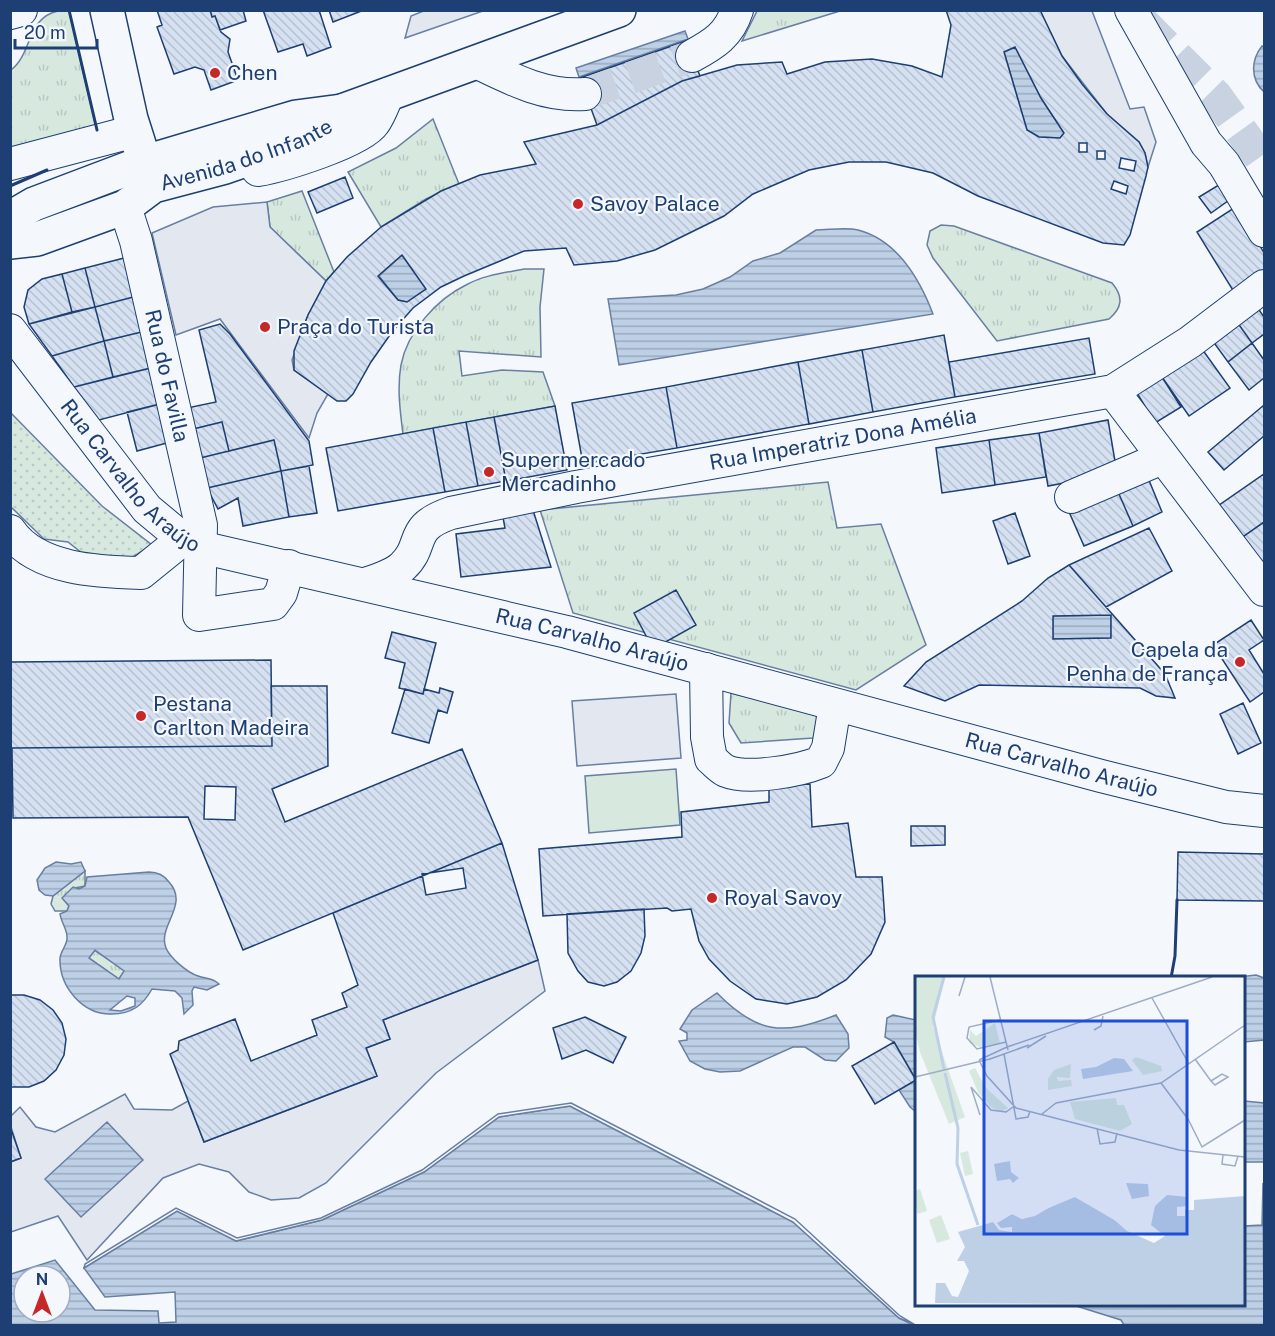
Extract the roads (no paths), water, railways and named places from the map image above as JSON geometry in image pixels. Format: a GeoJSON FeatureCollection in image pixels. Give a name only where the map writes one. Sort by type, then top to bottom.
{"type":"FeatureCollection","features":[{"type":"Feature","properties":{"kind":"main road"},"geometry":{"type":"LineString","coordinates":[[107,10],[135,131],[149,174]]}},
{"type":"Feature","properties":{"kind":"main road","name":"Avenida do Infante"},"geometry":{"type":"LineString","coordinates":[[10,218],[34,204],[149,174],[296,117],[342,111],[619,10]]}},
{"type":"Feature","properties":{"kind":"main road","name":"Avenida do Infante"},"geometry":{"type":"LineString","coordinates":[[10,242],[37,239],[125,207],[149,174],[225,167],[305,139],[326,127],[342,111]]}},
{"type":"Feature","properties":{"kind":"street"},"geometry":{"type":"LineString","coordinates":[[10,13],[21,10]]}},
{"type":"Feature","properties":{"kind":"street"},"geometry":{"type":"LineString","coordinates":[[692,56],[717,42],[731,28],[736,10]]}},
{"type":"Feature","properties":{"kind":"street"},"geometry":{"type":"LineString","coordinates":[[1131,10],[1208,156],[1264,231]]}},
{"type":"Feature","properties":{"kind":"street"},"geometry":{"type":"LineString","coordinates":[[476,62],[539,90],[566,96],[585,94]]}},
{"type":"Feature","properties":{"kind":"street"},"geometry":{"type":"LineString","coordinates":[[225,167],[239,172],[261,170],[320,152],[354,137],[373,125],[388,94]]}},
{"type":"Feature","properties":{"kind":"street"},"geometry":{"type":"LineString","coordinates":[[10,164],[135,131]]}},
{"type":"Feature","properties":{"kind":"street","name":"Rua do Favilla"},"geometry":{"type":"LineString","coordinates":[[125,207],[133,230],[194,485],[202,529],[191,543],[199,615],[273,604],[280,593],[289,566]]}},
{"type":"Feature","properties":{"kind":"street","name":"Rua Imperatriz Dona Amélia"},"geometry":{"type":"LineString","coordinates":[[365,585],[403,566],[423,528],[434,519],[451,513],[576,487],[1113,391],[1190,342],[1264,286]]}},
{"type":"Feature","properties":{"kind":"street","name":"Rua Carvalho Araújo"},"geometry":{"type":"LineString","coordinates":[[10,330],[147,509],[191,543],[440,602],[706,669],[1101,776],[1226,807],[1264,811]]}},
{"type":"Feature","properties":{"kind":"street"},"geometry":{"type":"LineString","coordinates":[[1113,391],[1264,590]]}},
{"type":"Feature","properties":{"kind":"street"},"geometry":{"type":"LineString","coordinates":[[1071,497],[1162,458]]}},
{"type":"Feature","properties":{"kind":"street"},"geometry":{"type":"LineString","coordinates":[[10,531],[16,540],[43,556],[80,571],[141,573],[191,543]]}},
{"type":"Feature","properties":{"kind":"street"},"geometry":{"type":"LineString","coordinates":[[411,554],[417,583],[440,602]]}},
{"type":"Feature","properties":{"kind":"street"},"geometry":{"type":"LineString","coordinates":[[706,669],[707,737],[711,759],[726,771],[748,774],[775,772],[805,768],[820,762],[828,748],[835,705]]}},
{"type":"Feature","properties":{"kind":"water"},"geometry":{"type":"Polygon","coordinates":[[[685,31],[688,39],[579,77],[576,68],[685,31]]]}},
{"type":"Feature","properties":{"kind":"water"},"geometry":{"type":"Polygon","coordinates":[[[1262,46],[1264,47],[1264,92],[1254,75],[1254,63],[1262,46]]]}},
{"type":"Feature","properties":{"kind":"water"},"geometry":{"type":"Polygon","coordinates":[[[1015,47],[1041,98],[1064,133],[1060,138],[1039,137],[1027,130],[1004,52],[1015,47]]]}},
{"type":"Feature","properties":{"kind":"water"},"geometry":{"type":"Polygon","coordinates":[[[816,230],[858,230],[884,243],[895,252],[914,275],[933,314],[619,365],[608,299],[676,295],[703,289],[730,277],[753,261],[780,253],[816,230]]]}},
{"type":"Feature","properties":{"kind":"water"},"geometry":{"type":"Polygon","coordinates":[[[402,255],[426,289],[407,302],[398,300],[379,276],[402,255]]]}},
{"type":"Feature","properties":{"kind":"water"},"geometry":{"type":"Polygon","coordinates":[[[1111,615],[1111,638],[1053,639],[1053,616],[1111,615]]]}},
{"type":"Feature","properties":{"kind":"water"},"geometry":{"type":"Polygon","coordinates":[[[56,862],[71,864],[81,862],[85,871],[53,896],[45,895],[39,890],[37,880],[45,868],[56,862]]]}},
{"type":"Feature","properties":{"kind":"water"},"geometry":{"type":"Polygon","coordinates":[[[149,872],[165,877],[175,891],[176,899],[164,940],[168,952],[189,972],[219,984],[207,990],[194,987],[193,1005],[184,1014],[182,998],[175,991],[152,989],[136,1008],[119,1014],[101,1013],[83,1004],[68,989],[61,969],[60,958],[67,937],[60,914],[67,911],[69,906],[62,898],[73,887],[79,889],[85,886],[87,877],[149,872]],[[95,950],[89,958],[119,979],[124,971],[95,950]],[[127,996],[110,1010],[121,1011],[135,1006],[135,998],[127,996]]]}},
{"type":"Feature","properties":{"kind":"water"},"geometry":{"type":"Polygon","coordinates":[[[1256,975],[1264,978],[1264,1040],[1245,1042],[1245,976],[1256,975]]]}},
{"type":"Feature","properties":{"kind":"water"},"geometry":{"type":"Polygon","coordinates":[[[717,993],[745,1017],[758,1024],[772,1027],[801,1026],[836,1015],[848,1034],[849,1048],[836,1061],[825,1060],[805,1047],[793,1047],[740,1071],[720,1072],[705,1069],[690,1061],[679,1041],[687,1040],[687,1033],[680,1029],[692,1010],[717,993]]]}},
{"type":"Feature","properties":{"kind":"water"},"geometry":{"type":"Polygon","coordinates":[[[893,1015],[915,1020],[915,1078],[894,1042],[885,1037],[887,1018],[893,1015]]]}},
{"type":"Feature","properties":{"kind":"water"},"geometry":{"type":"Polygon","coordinates":[[[915,1081],[915,1111],[910,1107],[899,1090],[915,1081]]]}},
{"type":"Feature","properties":{"kind":"water"},"geometry":{"type":"Polygon","coordinates":[[[1245,1101],[1264,1103],[1264,1162],[1245,1162],[1245,1101]]]}},
{"type":"Feature","properties":{"kind":"water"},"geometry":{"type":"Polygon","coordinates":[[[570,1106],[793,1222],[899,1318],[914,1325],[11,1326],[12,1274],[12,1324],[72,1324],[72,1281],[95,1310],[158,1311],[159,1323],[176,1322],[175,1292],[105,1297],[84,1268],[177,1211],[236,1241],[322,1220],[424,1172],[499,1117],[570,1106]]]}},
{"type":"Feature","properties":{"kind":"water"},"geometry":{"type":"Polygon","coordinates":[[[107,1122],[143,1160],[81,1217],[45,1179],[107,1122]]]}},
{"type":"Feature","properties":{"kind":"water"},"geometry":{"type":"Polygon","coordinates":[[[1263,1183],[1264,1325],[1124,1325],[1121,1320],[1076,1306],[1245,1306],[1245,1226],[1262,1225],[1263,1183]]]}},
{"type":"Feature","properties":{"kind":"water"},"geometry":{"type":"Polygon","coordinates":[[[55,1260],[58,1264],[42,1264],[55,1260]]]}},
{"type":"Feature","properties":{"kind":"tunnel"},"geometry":{"type":"LineString","coordinates":[[1142,22],[1216,96],[1264,163]]}},
{"type":"Feature","properties":{"kind":"tunnel"},"geometry":{"type":"LineString","coordinates":[[585,94],[692,56]]}},
{"type":"Feature","properties":{"kind":"place","name":"Chen"},"geometry":{"type":"Point","coordinates":[215,73]}},
{"type":"Feature","properties":{"kind":"place","name":"Savoy Palace"},"geometry":{"type":"Point","coordinates":[578,204]}},
{"type":"Feature","properties":{"kind":"place","name":"Praça do Turista"},"geometry":{"type":"Point","coordinates":[265,327]}},
{"type":"Feature","properties":{"kind":"place","name":"Supermercado Mercadinho"},"geometry":{"type":"Point","coordinates":[489,472]}},
{"type":"Feature","properties":{"kind":"place","name":"Capela da Penha de França"},"geometry":{"type":"Point","coordinates":[1240,662]}},
{"type":"Feature","properties":{"kind":"place","name":"Pestana Carlton Madeira"},"geometry":{"type":"Point","coordinates":[141,716]}},
{"type":"Feature","properties":{"kind":"place","name":"Royal Savoy"},"geometry":{"type":"Point","coordinates":[712,898]}}]}
